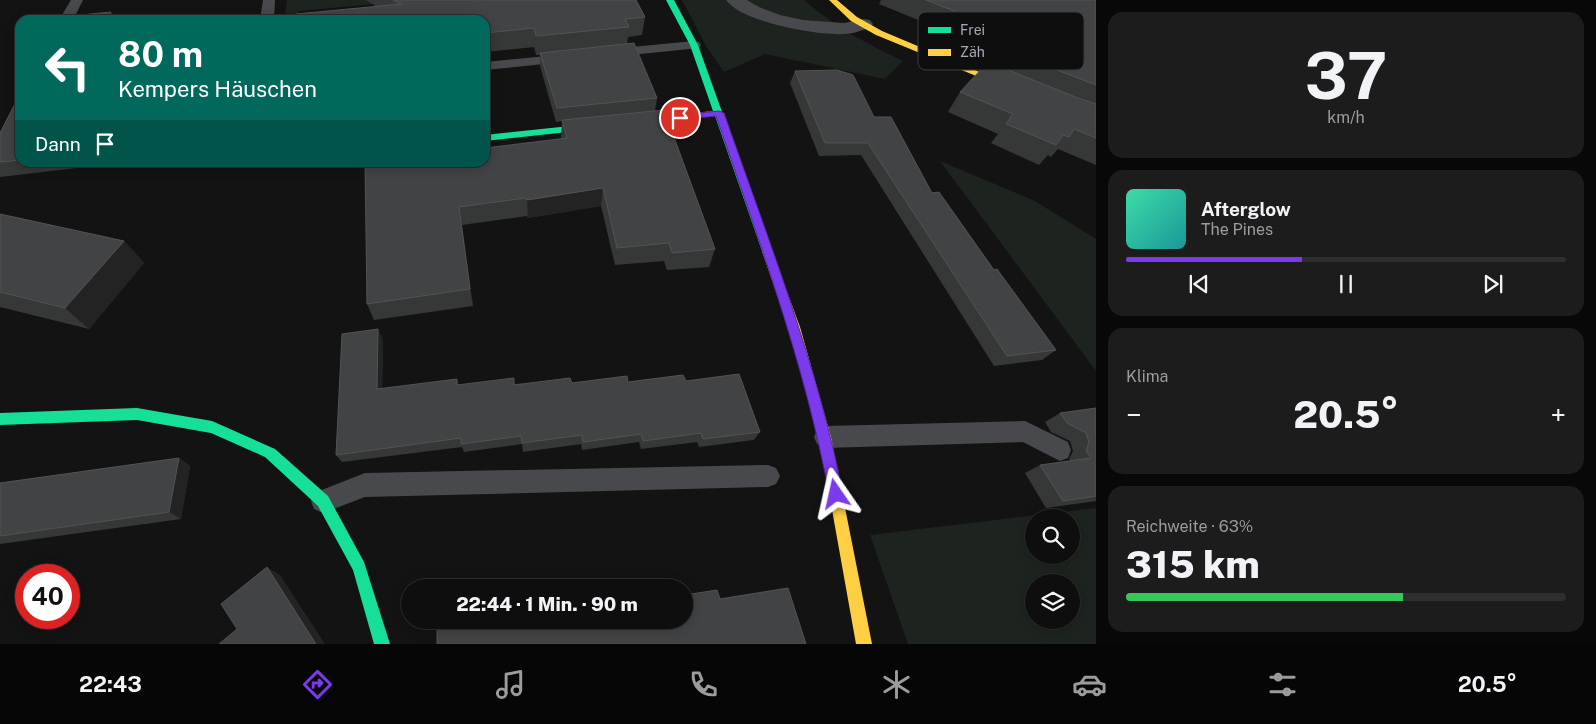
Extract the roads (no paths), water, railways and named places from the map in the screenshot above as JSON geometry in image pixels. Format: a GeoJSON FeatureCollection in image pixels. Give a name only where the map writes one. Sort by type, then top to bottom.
{"type":"FeatureCollection","features":[{"type":"Feature","properties":{"kind":"street"},"geometry":{"type":"LineString","coordinates":[[670,0],[694,45],[794,327],[825,438],[864,644]]}},
{"type":"Feature","properties":{"kind":"street"},"geometry":{"type":"LineString","coordinates":[[735,0],[753,11],[775,19],[844,29],[864,24]]}},
{"type":"Feature","properties":{"kind":"street"},"geometry":{"type":"LineString","coordinates":[[833,0],[840,8],[864,24],[918,49]]}},
{"type":"Feature","properties":{"kind":"street"},"geometry":{"type":"LineString","coordinates":[[970,70],[1022,91]]}},
{"type":"Feature","properties":{"kind":"street"},"geometry":{"type":"LineString","coordinates":[[490,137],[719,113]]}},
{"type":"Feature","properties":{"kind":"street"},"geometry":{"type":"LineString","coordinates":[[0,418],[137,414],[212,427],[270,453],[323,501],[359,567],[382,644]]}},
{"type":"Feature","properties":{"kind":"lane"},"geometry":{"type":"LineString","coordinates":[[69,15],[77,0]]}},
{"type":"Feature","properties":{"kind":"lane"},"geometry":{"type":"LineString","coordinates":[[267,15],[269,0]]}},
{"type":"Feature","properties":{"kind":"lane"},"geometry":{"type":"LineString","coordinates":[[490,65],[694,45]]}},
{"type":"Feature","properties":{"kind":"lane"},"geometry":{"type":"LineString","coordinates":[[825,438],[1025,431],[1060,450]]}},
{"type":"Feature","properties":{"kind":"lane"},"geometry":{"type":"LineString","coordinates":[[323,501],[365,485],[768,476]]}}]}
